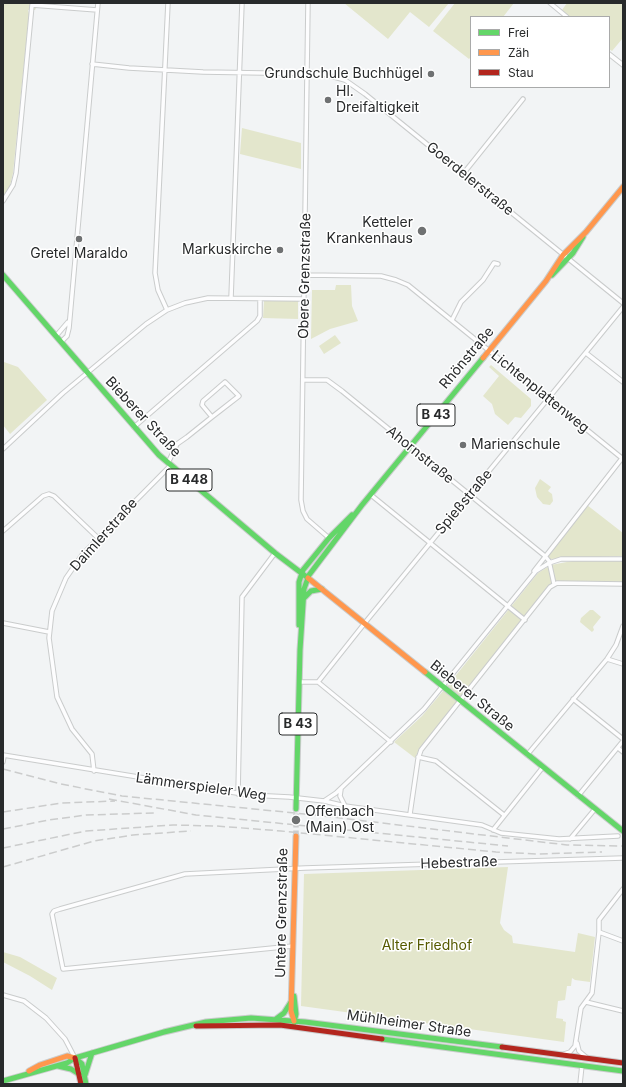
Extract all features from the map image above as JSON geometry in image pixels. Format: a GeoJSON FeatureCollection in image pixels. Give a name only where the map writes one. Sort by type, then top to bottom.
{"type":"FeatureCollection","features":[{"type":"Feature","properties":{"kind":"main road","name":"Rhönstraße"},"geometry":{"type":"LineString","coordinates":[[302,572],[328,538],[371,495],[546,281],[563,254],[586,232],[623,187]]}},
{"type":"Feature","properties":{"kind":"main road","name":"Rhönstraße"},"geometry":{"type":"LineString","coordinates":[[546,281],[569,259],[586,232]]}},
{"type":"Feature","properties":{"kind":"main road","name":"Bieberer Straße"},"geometry":{"type":"LineString","coordinates":[[3,275],[134,427],[170,464],[275,553],[302,572]]}},
{"type":"Feature","properties":{"kind":"main road","name":"Rhönstraße"},"geometry":{"type":"LineString","coordinates":[[308,578],[362,505]]}},
{"type":"Feature","properties":{"kind":"main road","name":"B 448"},"geometry":{"type":"LineString","coordinates":[[302,572],[308,578]]}},
{"type":"Feature","properties":{"kind":"main road","name":"B 43"},"geometry":{"type":"LineString","coordinates":[[300,650],[299,588],[302,572]]}},
{"type":"Feature","properties":{"kind":"main road","name":"Bieberer Straße"},"geometry":{"type":"LineString","coordinates":[[308,578],[623,831]]}},
{"type":"Feature","properties":{"kind":"main road","name":"B 43"},"geometry":{"type":"LineString","coordinates":[[296,809],[300,650],[304,598],[308,578]]}},
{"type":"Feature","properties":{"kind":"main road"},"geometry":{"type":"LineString","coordinates":[[304,598],[311,591],[322,589]]}},
{"type":"Feature","properties":{"kind":"main road","name":"Untere Grenzstraße"},"geometry":{"type":"LineString","coordinates":[[293,1024],[294,869],[296,836]]}},
{"type":"Feature","properties":{"kind":"main road","name":"Untere Grenzstraße"},"geometry":{"type":"LineString","coordinates":[[293,990],[296,1014],[293,1024]]}},
{"type":"Feature","properties":{"kind":"main road"},"geometry":{"type":"LineString","coordinates":[[275,1019],[284,1013],[292,1000]]}},
{"type":"Feature","properties":{"kind":"main road","name":"Mühlheimer Straße"},"geometry":{"type":"LineString","coordinates":[[3,1081],[70,1062],[75,1058],[119,1045],[206,1022],[234,1018],[275,1019],[293,1024],[623,1071]]}},
{"type":"Feature","properties":{"kind":"main road","name":"Mühlheimer Straße"},"geometry":{"type":"LineString","coordinates":[[192,1026],[293,1024],[623,1063]]}},
{"type":"Feature","properties":{"kind":"main road"},"geometry":{"type":"LineString","coordinates":[[85,1076],[92,1053]]}},
{"type":"Feature","properties":{"kind":"main road","name":"Mühlheimer Straße"},"geometry":{"type":"LineString","coordinates":[[23,1075],[40,1065],[67,1056],[75,1058]]}},
{"type":"Feature","properties":{"kind":"main road"},"geometry":{"type":"LineString","coordinates":[[75,1058],[81,1084]]}},
{"type":"Feature","properties":{"kind":"main road"},"geometry":{"type":"LineString","coordinates":[[75,1058],[82,1064],[86,1084]]}},
{"type":"Feature","properties":{"kind":"main road"},"geometry":{"type":"LineString","coordinates":[[57,1066],[70,1069],[79,1074]]}},
{"type":"Feature","properties":{"kind":"street"},"geometry":{"type":"LineString","coordinates":[[61,342],[67,336],[69,321],[98,3]]}},
{"type":"Feature","properties":{"kind":"street"},"geometry":{"type":"LineString","coordinates":[[167,310],[158,290],[155,273],[168,3]]}},
{"type":"Feature","properties":{"kind":"street"},"geometry":{"type":"LineString","coordinates":[[231,298],[242,3]]}},
{"type":"Feature","properties":{"kind":"street","name":"Obere Grenzstraße"},"geometry":{"type":"LineString","coordinates":[[308,3],[302,506],[309,521],[328,538]]}},
{"type":"Feature","properties":{"kind":"street"},"geometry":{"type":"LineString","coordinates":[[550,3],[566,16]]}},
{"type":"Feature","properties":{"kind":"street"},"geometry":{"type":"LineString","coordinates":[[3,201],[13,185],[16,173],[32,5],[97,10]]}},
{"type":"Feature","properties":{"kind":"street"},"geometry":{"type":"LineString","coordinates":[[610,55],[623,65]]}},
{"type":"Feature","properties":{"kind":"street","name":"Goerdelerstraße"},"geometry":{"type":"LineString","coordinates":[[92,64],[165,70],[333,75],[352,83],[623,303]]}},
{"type":"Feature","properties":{"kind":"street"},"geometry":{"type":"LineString","coordinates":[[463,174],[523,99]]}},
{"type":"Feature","properties":{"kind":"street"},"geometry":{"type":"LineString","coordinates":[[452,320],[462,302],[483,280],[494,264],[498,264]]}},
{"type":"Feature","properties":{"kind":"street","name":"Lichtenplattenweg"},"geometry":{"type":"LineString","coordinates":[[305,275],[392,278],[408,285],[623,458]]}},
{"type":"Feature","properties":{"kind":"street"},"geometry":{"type":"LineString","coordinates":[[3,449],[88,373],[152,319],[167,310],[196,300],[231,298],[304,299]]}},
{"type":"Feature","properties":{"kind":"street"},"geometry":{"type":"LineString","coordinates":[[134,427],[258,320],[260,298]]}},
{"type":"Feature","properties":{"kind":"street","name":"Spießstraße"},"geometry":{"type":"LineString","coordinates":[[318,682],[429,543],[549,399],[623,307]]}},
{"type":"Feature","properties":{"kind":"street"},"geometry":{"type":"LineString","coordinates":[[56,336],[69,321]]}},
{"type":"Feature","properties":{"kind":"street"},"geometry":{"type":"LineString","coordinates":[[586,353],[623,382]]}},
{"type":"Feature","properties":{"kind":"street","name":"Ahornstraße"},"geometry":{"type":"LineString","coordinates":[[303,380],[324,380],[332,382],[545,556],[549,563],[554,584]]}},
{"type":"Feature","properties":{"kind":"street","name":"Daimlerstraße"},"geometry":{"type":"LineString","coordinates":[[94,771],[92,754],[72,729],[58,701],[51,664],[49,632],[52,611],[63,584],[77,562],[98,538],[170,464],[177,444],[212,417],[239,396],[226,382],[203,401],[202,405],[212,417]]}},
{"type":"Feature","properties":{"kind":"street"},"geometry":{"type":"LineString","coordinates":[[324,801],[342,788],[420,714],[623,458]]}},
{"type":"Feature","properties":{"kind":"street"},"geometry":{"type":"LineString","coordinates":[[3,531],[45,494],[54,496],[98,538]]}},
{"type":"Feature","properties":{"kind":"street"},"geometry":{"type":"LineString","coordinates":[[371,495],[524,620]]}},
{"type":"Feature","properties":{"kind":"street"},"geometry":{"type":"LineString","coordinates":[[238,794],[242,597],[275,553]]}},
{"type":"Feature","properties":{"kind":"street"},"geometry":{"type":"LineString","coordinates":[[533,573],[549,563],[566,559],[623,559]]}},
{"type":"Feature","properties":{"kind":"street"},"geometry":{"type":"LineString","coordinates":[[410,814],[418,757],[422,750],[554,584],[623,584]]}},
{"type":"Feature","properties":{"kind":"street"},"geometry":{"type":"LineString","coordinates":[[3,623],[49,632]]}},
{"type":"Feature","properties":{"kind":"street"},"geometry":{"type":"LineString","coordinates":[[527,755],[607,659],[616,645],[623,626]]}},
{"type":"Feature","properties":{"kind":"street"},"geometry":{"type":"LineString","coordinates":[[607,659],[623,664]]}},
{"type":"Feature","properties":{"kind":"street"},"geometry":{"type":"LineString","coordinates":[[299,682],[318,682],[391,742]]}},
{"type":"Feature","properties":{"kind":"street"},"geometry":{"type":"LineString","coordinates":[[573,699],[623,740],[578,796]]}},
{"type":"Feature","properties":{"kind":"street"},"geometry":{"type":"LineString","coordinates":[[618,748],[623,752]]}},
{"type":"Feature","properties":{"kind":"street","name":"Lämmerspieler Weg"},"geometry":{"type":"LineString","coordinates":[[3,762],[4,756],[238,794],[324,801],[345,806],[482,825],[501,833],[570,839],[618,836]]}},
{"type":"Feature","properties":{"kind":"street"},"geometry":{"type":"LineString","coordinates":[[418,757],[436,761],[504,815]]}},
{"type":"Feature","properties":{"kind":"street"},"geometry":{"type":"LineString","coordinates":[[493,830],[543,767]]}},
{"type":"Feature","properties":{"kind":"street"},"geometry":{"type":"LineString","coordinates":[[342,788],[340,796],[345,806]]}},
{"type":"Feature","properties":{"kind":"street"},"geometry":{"type":"LineString","coordinates":[[570,839],[595,809]]}},
{"type":"Feature","properties":{"kind":"street","name":"Hebestraße"},"geometry":{"type":"LineString","coordinates":[[293,946],[63,969],[52,914],[54,911],[60,909],[185,874],[623,858]]}},
{"type":"Feature","properties":{"kind":"street"},"geometry":{"type":"LineString","coordinates":[[589,1059],[579,1051],[577,1042],[581,1008],[592,993],[600,918],[623,889]]}},
{"type":"Feature","properties":{"kind":"street"},"geometry":{"type":"LineString","coordinates":[[599,932],[623,941]]}},
{"type":"Feature","properties":{"kind":"street"},"geometry":{"type":"LineString","coordinates":[[3,995],[24,1000],[46,1018],[65,1039],[75,1058]]}},
{"type":"Feature","properties":{"kind":"street"},"geometry":{"type":"LineString","coordinates":[[586,1002],[623,1011]]}},
{"type":"Feature","properties":{"kind":"street"},"geometry":{"type":"LineString","coordinates":[[556,1054],[570,1052],[577,1042]]}},
{"type":"Feature","properties":{"kind":"street"},"geometry":{"type":"LineString","coordinates":[[580,1084],[582,1065]]}},
{"type":"Feature","properties":{"kind":"green space"},"geometry":{"type":"Polygon","coordinates":[[[3,3],[39,3],[35,10],[28,10],[29,14],[13,173],[9,190],[3,198],[3,3]]]}},
{"type":"Feature","properties":{"kind":"green space"},"geometry":{"type":"Polygon","coordinates":[[[344,3],[449,3],[429,27],[410,12],[388,39],[344,3]]]}},
{"type":"Feature","properties":{"kind":"green space"},"geometry":{"type":"Polygon","coordinates":[[[455,3],[514,3],[504,16],[470,16],[469,59],[433,31],[455,3]]]}},
{"type":"Feature","properties":{"kind":"green space"},"geometry":{"type":"Polygon","coordinates":[[[567,3],[623,3],[623,38],[612,51],[610,50],[610,16],[569,16],[562,10],[567,3]]]}},
{"type":"Feature","properties":{"kind":"green space"},"geometry":{"type":"Polygon","coordinates":[[[242,128],[301,143],[301,169],[240,154],[242,128]]]}},
{"type":"Feature","properties":{"kind":"green space"},"geometry":{"type":"Polygon","coordinates":[[[336,285],[351,285],[352,306],[358,321],[330,329],[311,339],[312,290],[335,290],[336,285]]]}},
{"type":"Feature","properties":{"kind":"green space"},"geometry":{"type":"Polygon","coordinates":[[[264,301],[298,301],[298,319],[263,318],[264,301]]]}},
{"type":"Feature","properties":{"kind":"green space"},"geometry":{"type":"Polygon","coordinates":[[[335,335],[341,343],[324,354],[319,346],[335,335]]]}},
{"type":"Feature","properties":{"kind":"green space"},"geometry":{"type":"Polygon","coordinates":[[[4,362],[18,367],[47,400],[10,434],[3,425],[4,362]]]}},
{"type":"Feature","properties":{"kind":"green space"},"geometry":{"type":"Polygon","coordinates":[[[491,365],[531,399],[531,406],[521,418],[515,417],[508,425],[495,414],[492,404],[483,396],[499,376],[489,367],[491,365]]]}},
{"type":"Feature","properties":{"kind":"green space"},"geometry":{"type":"Polygon","coordinates":[[[540,479],[551,487],[548,491],[552,494],[553,501],[550,505],[543,504],[537,497],[535,488],[540,479]]]}},
{"type":"Feature","properties":{"kind":"green space"},"geometry":{"type":"Polygon","coordinates":[[[587,505],[623,533],[623,556],[550,559],[548,555],[587,505]]]}},
{"type":"Feature","properties":{"kind":"green space"},"geometry":{"type":"Polygon","coordinates":[[[572,561],[623,561],[623,582],[557,582],[551,584],[420,748],[415,758],[394,742],[422,716],[538,573],[551,565],[572,561]]]}},
{"type":"Feature","properties":{"kind":"green space"},"geometry":{"type":"Polygon","coordinates":[[[590,610],[593,610],[601,617],[593,627],[594,630],[592,632],[580,622],[581,618],[590,610]]]}},
{"type":"Feature","properties":{"kind":"green space","name":"Alter Friedhof"},"geometry":{"type":"Polygon","coordinates":[[[508,867],[500,923],[504,930],[512,936],[513,943],[575,952],[578,933],[595,937],[590,982],[575,980],[572,978],[571,986],[567,986],[565,1000],[558,1001],[556,1018],[563,1019],[563,1021],[566,1022],[564,1042],[301,1006],[304,874],[508,867]]]}},
{"type":"Feature","properties":{"kind":"green space"},"geometry":{"type":"Polygon","coordinates":[[[3,952],[20,957],[57,978],[52,990],[30,976],[3,962],[3,952]]]}},
{"type":"Feature","properties":{"kind":"tunnel"},"geometry":{"type":"LineString","coordinates":[[296,809],[296,836]]}},
{"type":"Feature","properties":{"kind":"railway"},"geometry":{"type":"LineString","coordinates":[[3,769],[61,784],[122,796],[315,815],[567,845],[623,846]]}},
{"type":"Feature","properties":{"kind":"railway"},"geometry":{"type":"LineString","coordinates":[[109,799],[196,815],[508,846]]}},
{"type":"Feature","properties":{"kind":"railway"},"geometry":{"type":"LineString","coordinates":[[3,812],[62,803],[115,801]]}},
{"type":"Feature","properties":{"kind":"railway"},"geometry":{"type":"LineString","coordinates":[[3,829],[49,820],[86,815],[154,813]]}},
{"type":"Feature","properties":{"kind":"railway"},"geometry":{"type":"LineString","coordinates":[[3,848],[86,831],[173,825],[217,826],[281,831],[496,852],[537,854],[602,852]]}},
{"type":"Feature","properties":{"kind":"railway"},"geometry":{"type":"LineString","coordinates":[[3,867],[94,841],[133,835],[191,831]]}},
{"type":"Feature","properties":{"kind":"traffic: fast"},"geometry":{"type":"LineString","coordinates":[[552,275],[573,253],[583,237]]}},
{"type":"Feature","properties":{"kind":"traffic: fast"},"geometry":{"type":"LineString","coordinates":[[3,275],[159,455],[275,553],[308,578]]}},
{"type":"Feature","properties":{"kind":"traffic: fast"},"geometry":{"type":"LineString","coordinates":[[296,809],[300,650],[304,589],[309,575],[362,505],[483,358]]}},
{"type":"Feature","properties":{"kind":"traffic: fast"},"geometry":{"type":"LineString","coordinates":[[299,625],[299,582],[303,570],[329,538],[352,515]]}},
{"type":"Feature","properties":{"kind":"traffic: fast"},"geometry":{"type":"LineString","coordinates":[[304,598],[311,591],[322,589]]}},
{"type":"Feature","properties":{"kind":"traffic: fast"},"geometry":{"type":"LineString","coordinates":[[425,672],[623,831]]}},
{"type":"Feature","properties":{"kind":"traffic: fast"},"geometry":{"type":"LineString","coordinates":[[294,996],[296,1014],[294,1023]]}},
{"type":"Feature","properties":{"kind":"traffic: fast"},"geometry":{"type":"LineString","coordinates":[[276,1019],[284,1013],[291,1002]]}},
{"type":"Feature","properties":{"kind":"traffic: fast"},"geometry":{"type":"LineString","coordinates":[[3,1081],[67,1063],[75,1058],[164,1032],[206,1022],[251,1018],[305,1022],[502,1047]]}},
{"type":"Feature","properties":{"kind":"traffic: fast"},"geometry":{"type":"LineString","coordinates":[[382,1039],[623,1071]]}},
{"type":"Feature","properties":{"kind":"traffic: fast"},"geometry":{"type":"LineString","coordinates":[[85,1075],[92,1053]]}},
{"type":"Feature","properties":{"kind":"traffic: fast"},"geometry":{"type":"LineString","coordinates":[[75,1058],[82,1064],[86,1084]]}},
{"type":"Feature","properties":{"kind":"traffic: fast"},"geometry":{"type":"LineString","coordinates":[[58,1066],[71,1069],[79,1074]]}},
{"type":"Feature","properties":{"kind":"traffic: slow"},"geometry":{"type":"LineString","coordinates":[[483,358],[546,281],[563,255],[586,232],[623,187]]}},
{"type":"Feature","properties":{"kind":"traffic: slow"},"geometry":{"type":"LineString","coordinates":[[308,578],[425,672]]}},
{"type":"Feature","properties":{"kind":"traffic: slow"},"geometry":{"type":"LineString","coordinates":[[294,1021],[291,1011],[296,836]]}},
{"type":"Feature","properties":{"kind":"traffic: slow"},"geometry":{"type":"LineString","coordinates":[[29,1071],[40,1065],[67,1056],[75,1058]]}},
{"type":"Feature","properties":{"kind":"traffic: jam"},"geometry":{"type":"LineString","coordinates":[[196,1026],[280,1025],[382,1039]]}},
{"type":"Feature","properties":{"kind":"traffic: jam"},"geometry":{"type":"LineString","coordinates":[[502,1047],[623,1063]]}},
{"type":"Feature","properties":{"kind":"traffic: jam"},"geometry":{"type":"LineString","coordinates":[[75,1058],[81,1084]]}},
{"type":"Feature","properties":{"kind":"place","name":"Grundschule Buchhügel"},"geometry":{"type":"Point","coordinates":[431,74]}},
{"type":"Feature","properties":{"kind":"place","name":"Hl. Dreifaltigkeit"},"geometry":{"type":"Point","coordinates":[328,100]}},
{"type":"Feature","properties":{"kind":"place","name":"Ketteler Krankenhaus"},"geometry":{"type":"Point","coordinates":[422,231]}},
{"type":"Feature","properties":{"kind":"place","name":"Gretel Maraldo"},"geometry":{"type":"Point","coordinates":[79,239]}},
{"type":"Feature","properties":{"kind":"place","name":"Markuskirche"},"geometry":{"type":"Point","coordinates":[280,250]}},
{"type":"Feature","properties":{"kind":"place","name":"Marienschule"},"geometry":{"type":"Point","coordinates":[463,445]}},
{"type":"Feature","properties":{"kind":"place","name":"Offenbach (Main) Ost"},"geometry":{"type":"Point","coordinates":[296,820]}}]}
